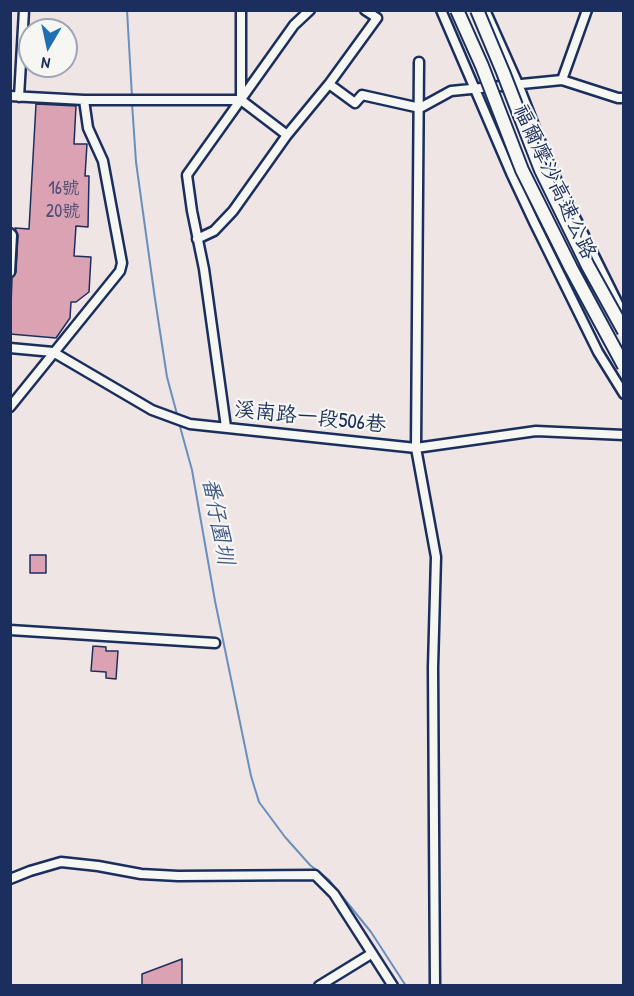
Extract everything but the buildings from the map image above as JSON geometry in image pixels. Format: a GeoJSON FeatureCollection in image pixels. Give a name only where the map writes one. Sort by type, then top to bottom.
{"type":"FeatureCollection","features":[{"type":"Feature","properties":{"kind":"highway","name":"福爾摩沙高速公路"},"geometry":{"type":"LineString","coordinates":[[457,10],[522,170],[624,366]]}},
{"type":"Feature","properties":{"kind":"highway","name":"福爾摩沙高速公路"},"geometry":{"type":"LineString","coordinates":[[477,10],[541,171],[624,331]]}},
{"type":"Feature","properties":{"kind":"street"},"geometry":{"type":"LineString","coordinates":[[24,10],[15,97],[84,100],[241,100],[287,135]]}},
{"type":"Feature","properties":{"kind":"street"},"geometry":{"type":"LineString","coordinates":[[241,10],[241,100]]}},
{"type":"Feature","properties":{"kind":"street"},"geometry":{"type":"LineString","coordinates":[[226,427],[204,269],[187,175],[294,25],[310,10]]}},
{"type":"Feature","properties":{"kind":"street"},"geometry":{"type":"LineString","coordinates":[[197,238],[214,231],[233,210],[287,135],[329,84],[377,18],[365,10]]}},
{"type":"Feature","properties":{"kind":"street"},"geometry":{"type":"LineString","coordinates":[[441,10],[534,222],[598,352],[624,394]]}},
{"type":"Feature","properties":{"kind":"street"},"geometry":{"type":"LineString","coordinates":[[485,10],[518,84],[552,171],[624,316]]}},
{"type":"Feature","properties":{"kind":"street"},"geometry":{"type":"LineString","coordinates":[[562,81],[587,10]]}},
{"type":"Feature","properties":{"kind":"street"},"geometry":{"type":"LineString","coordinates":[[419,62],[416,448],[436,557],[433,668],[435,986]]}},
{"type":"Feature","properties":{"kind":"street"},"geometry":{"type":"LineString","coordinates":[[329,84],[355,103],[362,95],[420,108],[451,91],[562,81],[624,98]]}},
{"type":"Feature","properties":{"kind":"street"},"geometry":{"type":"LineString","coordinates":[[10,407],[120,271],[122,263],[103,161],[88,128],[84,100]]}},
{"type":"Feature","properties":{"kind":"street"},"geometry":{"type":"LineString","coordinates":[[10,233],[12,235],[10,272]]}},
{"type":"Feature","properties":{"kind":"street","name":"溪南路一段506巷"},"geometry":{"type":"LineString","coordinates":[[10,348],[53,352],[152,410],[190,424],[416,448],[536,431],[624,435]]}},
{"type":"Feature","properties":{"kind":"street"},"geometry":{"type":"LineString","coordinates":[[10,630],[215,643]]}},
{"type":"Feature","properties":{"kind":"street"},"geometry":{"type":"LineString","coordinates":[[10,879],[61,862],[141,874],[178,876],[315,875],[334,894],[393,986]]}},
{"type":"Feature","properties":{"kind":"street"},"geometry":{"type":"LineString","coordinates":[[321,985],[371,954]]}},
{"type":"Feature","properties":{"kind":"waterway","name":"番仔園圳"},"geometry":{"type":"LineString","coordinates":[[127,10],[132,97]]}},
{"type":"Feature","properties":{"kind":"waterway","name":"番仔園圳"},"geometry":{"type":"LineString","coordinates":[[132,103],[136,162],[155,299],[167,377],[178,418]]}},
{"type":"Feature","properties":{"kind":"waterway","name":"番仔園圳"},"geometry":{"type":"LineString","coordinates":[[179,423],[192,470],[215,601],[251,776],[259,802],[285,837],[310,865],[329,880],[371,932],[406,986]]}}]}
